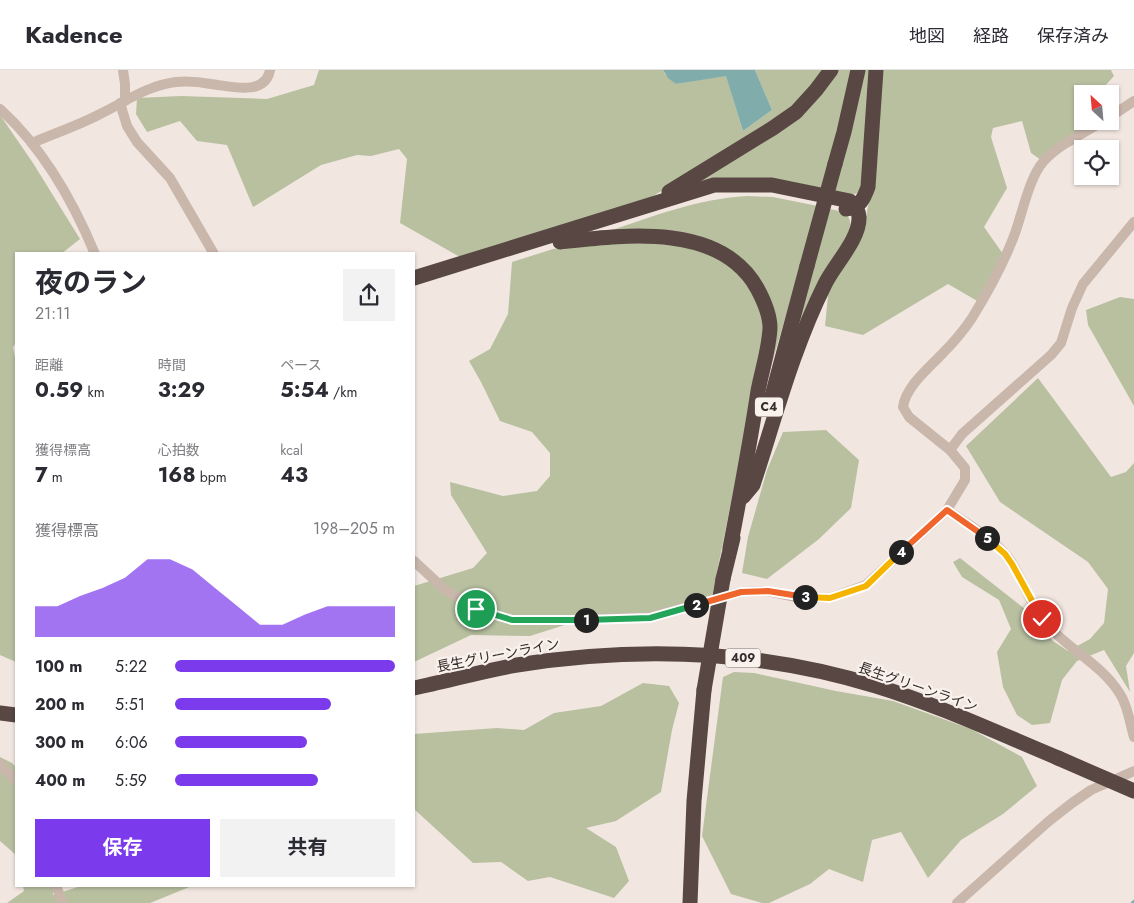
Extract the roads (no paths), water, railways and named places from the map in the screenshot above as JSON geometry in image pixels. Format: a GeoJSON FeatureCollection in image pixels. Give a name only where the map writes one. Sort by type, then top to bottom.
{"type":"FeatureCollection","features":[{"type":"Feature","properties":{"kind":"highway"},"geometry":{"type":"LineString","coordinates":[[646,205],[796,112],[831,70]]}},
{"type":"Feature","properties":{"kind":"highway","name":"C4"},"geometry":{"type":"LineString","coordinates":[[690,903],[694,801],[704,690],[723,579],[743,497],[844,132],[858,70]]}},
{"type":"Feature","properties":{"kind":"highway"},"geometry":{"type":"LineString","coordinates":[[415,288],[710,194],[774,193],[843,209],[854,207],[862,202],[868,187],[876,70]]}},
{"type":"Feature","properties":{"kind":"highway"},"geometry":{"type":"LineString","coordinates":[[415,278],[714,185],[772,185],[836,197],[850,202],[858,211],[859,218],[856,233],[827,280],[813,308],[801,337],[753,485],[743,497]]}},
{"type":"Feature","properties":{"kind":"highway"},"geometry":{"type":"LineString","coordinates":[[560,242],[607,237],[661,237],[702,243],[730,257],[750,276],[763,299],[770,326],[750,447],[730,548]]}},
{"type":"Feature","properties":{"kind":"highway","name":"長生グリーンライン"},"geometry":{"type":"LineString","coordinates":[[415,688],[516,666],[568,658],[672,653],[728,656],[797,666],[876,686],[955,715],[1134,791]]}},
{"type":"Feature","properties":{"kind":"highway"},"geometry":{"type":"LineString","coordinates":[[0,713],[15,715]]}},
{"type":"Feature","properties":{"kind":"street"},"geometry":{"type":"LineString","coordinates":[[123,70],[125,84],[122,102],[127,126],[137,142],[170,178],[213,252]]}},
{"type":"Feature","properties":{"kind":"street"},"geometry":{"type":"LineString","coordinates":[[32,143],[101,114],[122,102],[162,84],[177,82],[212,84],[231,88],[254,87],[263,83],[269,77],[270,70]]}},
{"type":"Feature","properties":{"kind":"street"},"geometry":{"type":"LineString","coordinates":[[1119,110],[1134,101]]}},
{"type":"Feature","properties":{"kind":"street"},"geometry":{"type":"LineString","coordinates":[[0,109],[32,143],[66,192],[83,224],[94,252]]}},
{"type":"Feature","properties":{"kind":"street"},"geometry":{"type":"LineString","coordinates":[[415,562],[442,588],[476,609],[512,620],[650,618],[741,592],[768,591],[796,597],[830,598],[866,586],[947,510],[965,480],[965,468],[950,450],[909,418],[903,407],[904,398],[925,371],[945,352],[971,319],[995,278],[1013,238],[1036,172],[1056,151],[1089,130]]}},
{"type":"Feature","properties":{"kind":"street"},"geometry":{"type":"LineString","coordinates":[[950,450],[962,434],[1051,355],[1061,343],[1072,308],[1083,284],[1134,222]]}},
{"type":"Feature","properties":{"kind":"street"},"geometry":{"type":"LineString","coordinates":[[947,510],[988,539],[1005,554],[1042,619],[1054,633],[1110,680],[1121,695],[1134,737]]}},
{"type":"Feature","properties":{"kind":"street"},"geometry":{"type":"LineString","coordinates":[[0,764],[15,780]]}},
{"type":"Feature","properties":{"kind":"street"},"geometry":{"type":"LineString","coordinates":[[957,903],[1049,821],[1091,790],[1134,771]]}},
{"type":"Feature","properties":{"kind":"street"},"geometry":{"type":"LineString","coordinates":[[56,887],[63,903]]}},
{"type":"Feature","properties":{"kind":"water"},"geometry":{"type":"Polygon","coordinates":[[[663,70],[755,70],[772,110],[743,131],[726,76],[676,84],[668,78],[663,70]]]}}]}
